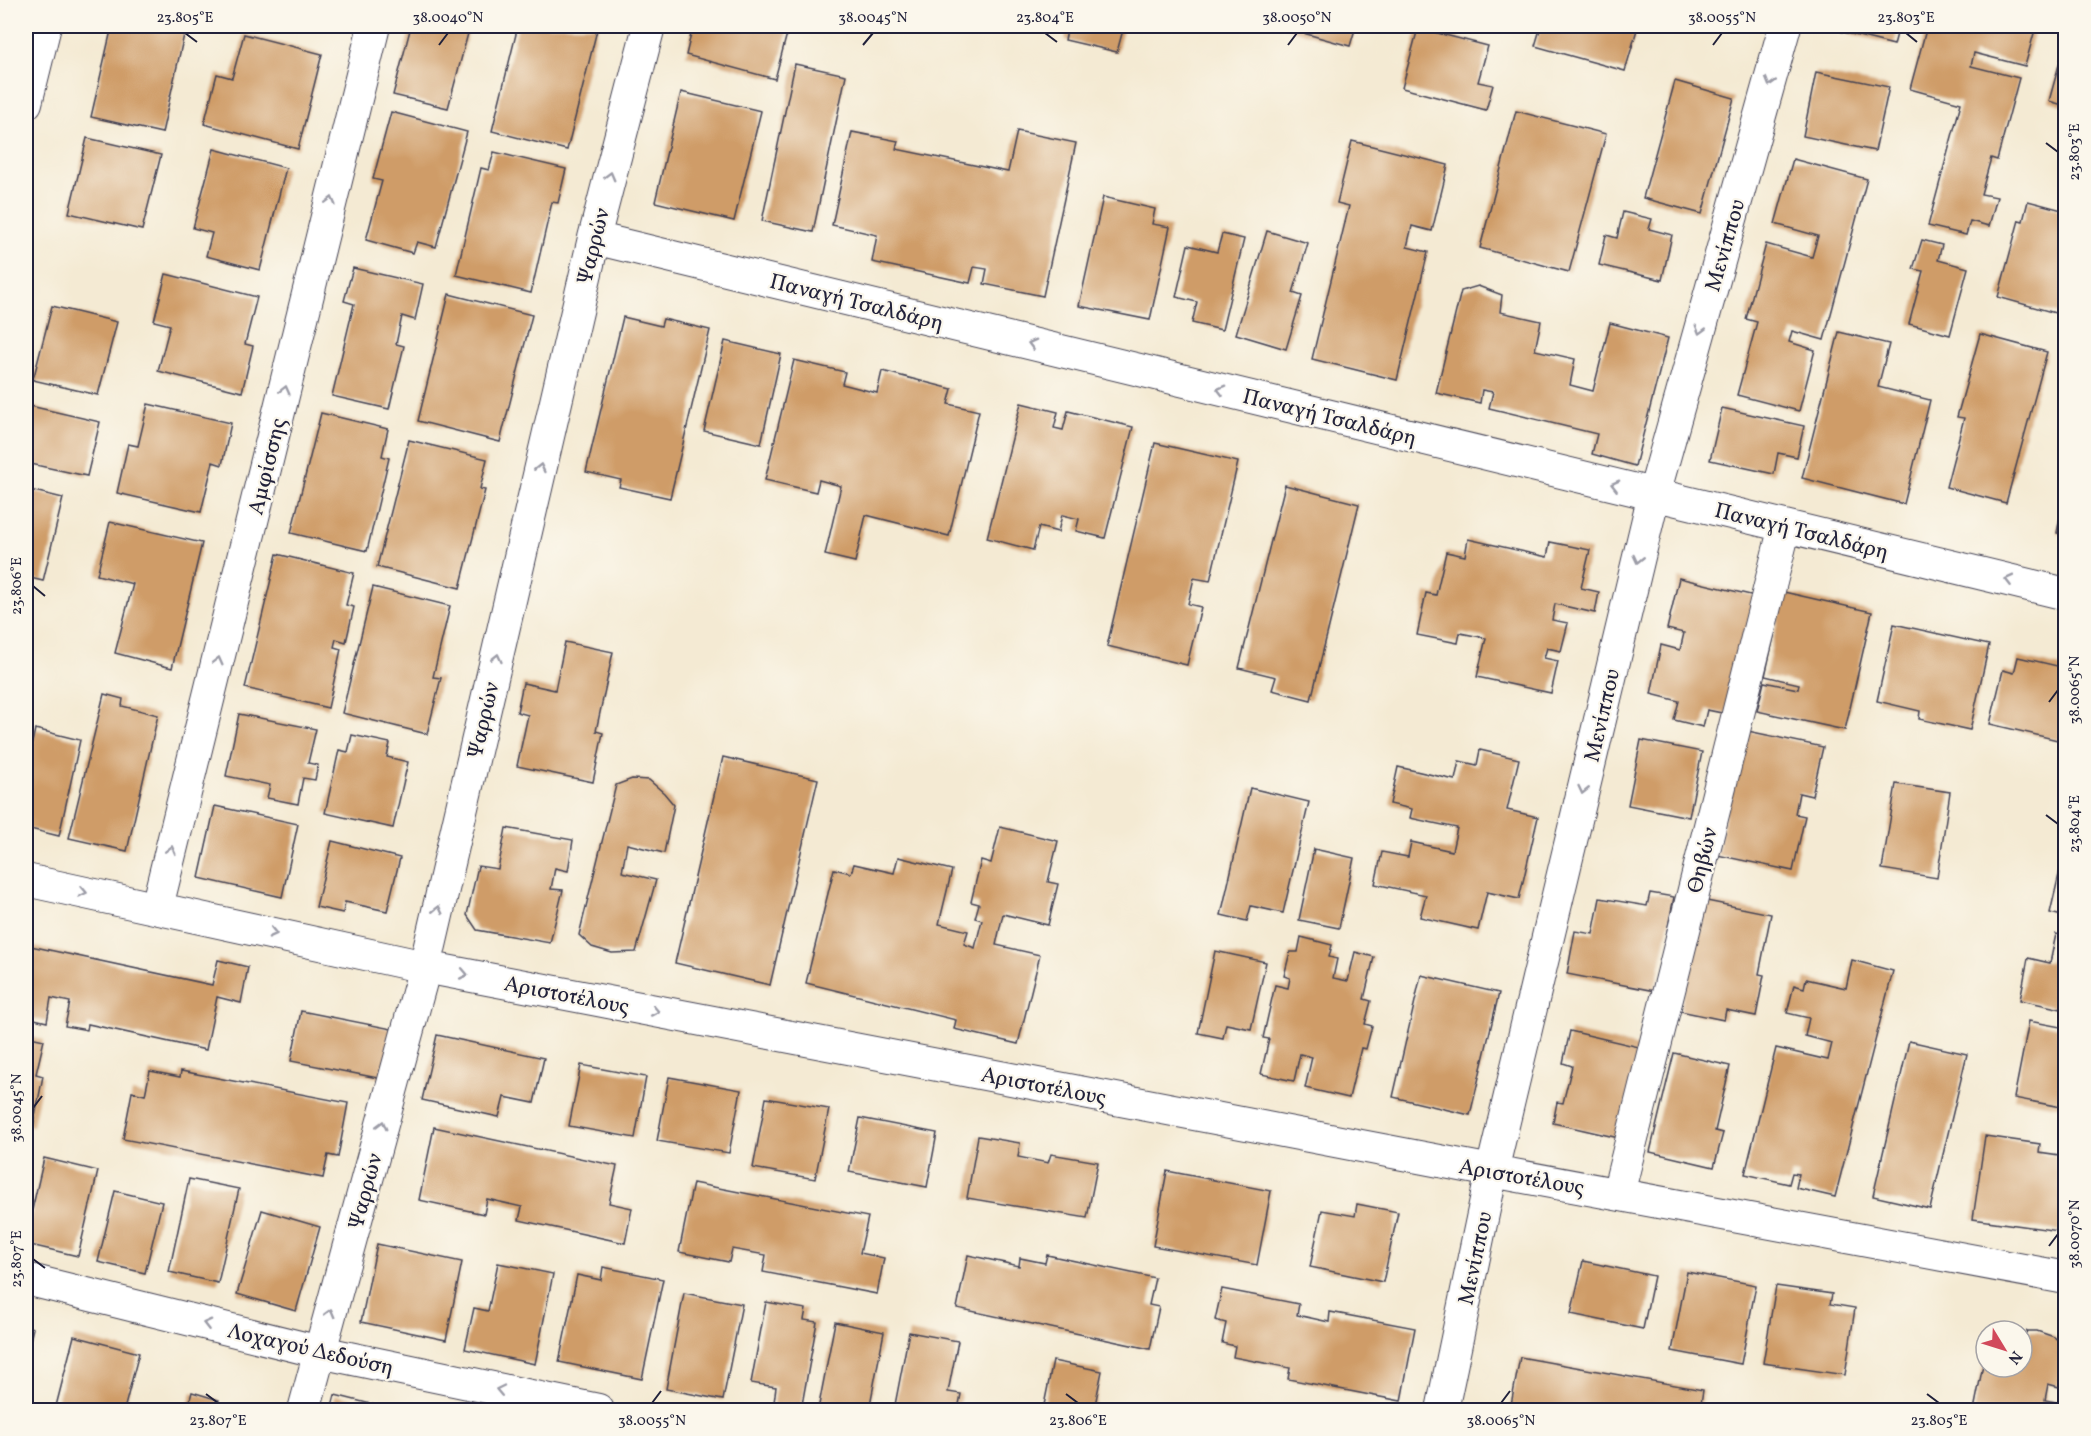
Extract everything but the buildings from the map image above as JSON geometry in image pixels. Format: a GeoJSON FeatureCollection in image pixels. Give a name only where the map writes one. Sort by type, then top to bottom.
{"type":"FeatureCollection","features":[{"type":"Feature","properties":{"kind":"street"},"geometry":{"type":"LineString","coordinates":[[26,103],[45,26]]}},
{"type":"Feature","properties":{"kind":"street","name":"Αμφίσσης"},"geometry":{"type":"LineString","coordinates":[[157,907],[374,26]]}},
{"type":"Feature","properties":{"kind":"street","name":"Ψαρρών"},"geometry":{"type":"LineString","coordinates":[[304,1410],[425,967],[594,237],[649,26]]}},
{"type":"Feature","properties":{"kind":"street","name":"Μενίππου"},"geometry":{"type":"LineString","coordinates":[[1442,1410],[1492,1171],[1654,494],[1785,26]]}},
{"type":"Feature","properties":{"kind":"street","name":"Παναγή Τσαλδάρη"},"geometry":{"type":"LineString","coordinates":[[594,237],[2066,594]]}},
{"type":"Feature","properties":{"kind":"street","name":"Θηβών"},"geometry":{"type":"LineString","coordinates":[[1618,1194],[1785,526]]}},
{"type":"Feature","properties":{"kind":"street","name":"Αριστοτέλους"},"geometry":{"type":"LineString","coordinates":[[26,880],[425,967],[2066,1278]]}},
{"type":"Feature","properties":{"kind":"street","name":"Λοχαγού Δεδούση"},"geometry":{"type":"LineString","coordinates":[[26,1279],[320,1352],[598,1410]]}}]}
